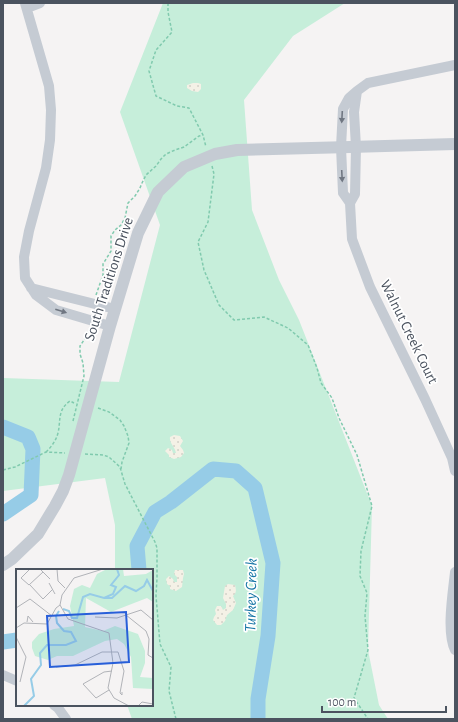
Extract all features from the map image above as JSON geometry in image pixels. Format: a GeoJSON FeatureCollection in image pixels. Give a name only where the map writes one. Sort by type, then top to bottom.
{"type":"FeatureCollection","features":[{"type":"Feature","properties":{"kind":"street"},"geometry":{"type":"LineString","coordinates":[[40,3],[26,6],[49,86],[51,110],[50,140],[46,168],[29,231],[24,257],[26,278],[36,294],[56,310],[110,326]]}},
{"type":"Feature","properties":{"kind":"street"},"geometry":{"type":"LineString","coordinates":[[357,91],[368,83],[455,65]]}},
{"type":"Feature","properties":{"kind":"street","name":"Walnut Creek Court"},"geometry":{"type":"LineString","coordinates":[[350,203],[355,194],[356,147],[354,112],[357,91]]}},
{"type":"Feature","properties":{"kind":"street","name":"Walnut Creek Court"},"geometry":{"type":"LineString","coordinates":[[357,91],[350,98],[343,110],[341,147],[344,193],[350,203],[352,238],[370,288],[425,399],[452,458],[455,471]]}},
{"type":"Feature","properties":{"kind":"street","name":"South Traditions Drive"},"geometry":{"type":"LineString","coordinates":[[3,565],[12,559],[38,534],[63,492],[138,233],[158,192],[184,167],[215,154],[237,150],[455,144]]}},
{"type":"Feature","properties":{"kind":"street"},"geometry":{"type":"LineString","coordinates":[[32,288],[115,309]]}},
{"type":"Feature","properties":{"kind":"street"},"geometry":{"type":"LineString","coordinates":[[455,572],[450,618],[452,644],[455,650]]}},
{"type":"Feature","properties":{"kind":"street"},"geometry":{"type":"LineString","coordinates":[[4,677],[16,681]]}},
{"type":"Feature","properties":{"kind":"street"},"geometry":{"type":"LineString","coordinates":[[55,706],[66,719]]}},
{"type":"Feature","properties":{"kind":"path"},"geometry":{"type":"LineString","coordinates":[[168,3],[168,12],[172,32],[156,50],[149,71],[156,96],[177,106],[190,108],[203,135],[214,174],[208,222],[198,242],[204,270],[218,305],[234,320],[264,317],[288,328],[308,345],[321,383],[332,398],[339,418],[358,455],[372,506],[361,551],[360,576],[367,593],[365,616],[368,650],[354,698],[368,719]]}},
{"type":"Feature","properties":{"kind":"path"},"geometry":{"type":"LineString","coordinates":[[94,304],[104,275],[103,264],[112,251],[111,236],[121,225],[125,218],[128,203],[135,196],[146,175],[166,154],[184,147],[199,136],[203,135]]}},
{"type":"Feature","properties":{"kind":"path"},"geometry":{"type":"LineString","coordinates":[[73,425],[72,419],[84,376],[80,346],[86,337],[93,320]]}},
{"type":"Feature","properties":{"kind":"path"},"geometry":{"type":"LineString","coordinates":[[3,470],[15,468],[46,452],[54,443],[58,434],[59,418],[62,409],[65,404],[70,402],[74,403]]}},
{"type":"Feature","properties":{"kind":"path"},"geometry":{"type":"LineString","coordinates":[[98,408],[109,412],[120,420],[128,436],[130,443],[122,462],[121,470]]}},
{"type":"Feature","properties":{"kind":"path"},"geometry":{"type":"LineString","coordinates":[[46,452],[103,455],[120,467],[125,484],[153,536],[157,548],[156,596],[160,644],[171,667],[169,691],[176,719]]}},
{"type":"Feature","properties":{"kind":"green space"},"geometry":{"type":"Polygon","coordinates":[[[163,3],[345,3],[293,36],[244,100],[252,210],[279,280],[299,320],[372,506],[368,650],[379,705],[388,719],[132,719],[127,706],[153,706],[153,569],[115,569],[115,525],[105,478],[3,491],[3,378],[119,382],[160,225],[120,112],[163,3]]]}},
{"type":"Feature","properties":{"kind":"sand"},"geometry":{"type":"Polygon","coordinates":[[[193,83],[201,84],[201,89],[198,92],[187,88],[187,85],[193,83]]]}},
{"type":"Feature","properties":{"kind":"sand"},"geometry":{"type":"Polygon","coordinates":[[[174,435],[180,436],[183,441],[180,446],[184,453],[181,457],[174,459],[169,457],[165,451],[168,448],[172,450],[173,453],[176,453],[170,439],[170,437],[174,435]]]}},
{"type":"Feature","properties":{"kind":"sand"},"geometry":{"type":"Polygon","coordinates":[[[175,570],[183,570],[184,574],[182,587],[176,591],[170,589],[166,579],[169,576],[174,582],[177,582],[177,577],[174,574],[175,570]]]}},
{"type":"Feature","properties":{"kind":"sand"},"geometry":{"type":"Polygon","coordinates":[[[228,584],[235,585],[236,592],[233,596],[236,603],[233,610],[227,615],[225,621],[221,625],[217,625],[213,620],[216,614],[215,610],[217,606],[221,606],[223,610],[226,608],[223,598],[225,586],[228,584]]]}},
{"type":"Feature","properties":{"kind":"waterway","name":"Turkey Creek"},"geometry":{"type":"LineString","coordinates":[[3,427],[28,437],[33,449],[31,495],[3,514]]}},
{"type":"Feature","properties":{"kind":"waterway","name":"Turkey Creek"},"geometry":{"type":"LineString","coordinates":[[139,569],[137,546],[155,512],[171,502],[213,469],[236,471],[255,488],[273,563],[268,636],[258,699],[258,719]]}},
{"type":"Feature","properties":{"kind":"waterway","name":"Turkey Creek"},"geometry":{"type":"LineString","coordinates":[[3,642],[16,640]]}}]}
